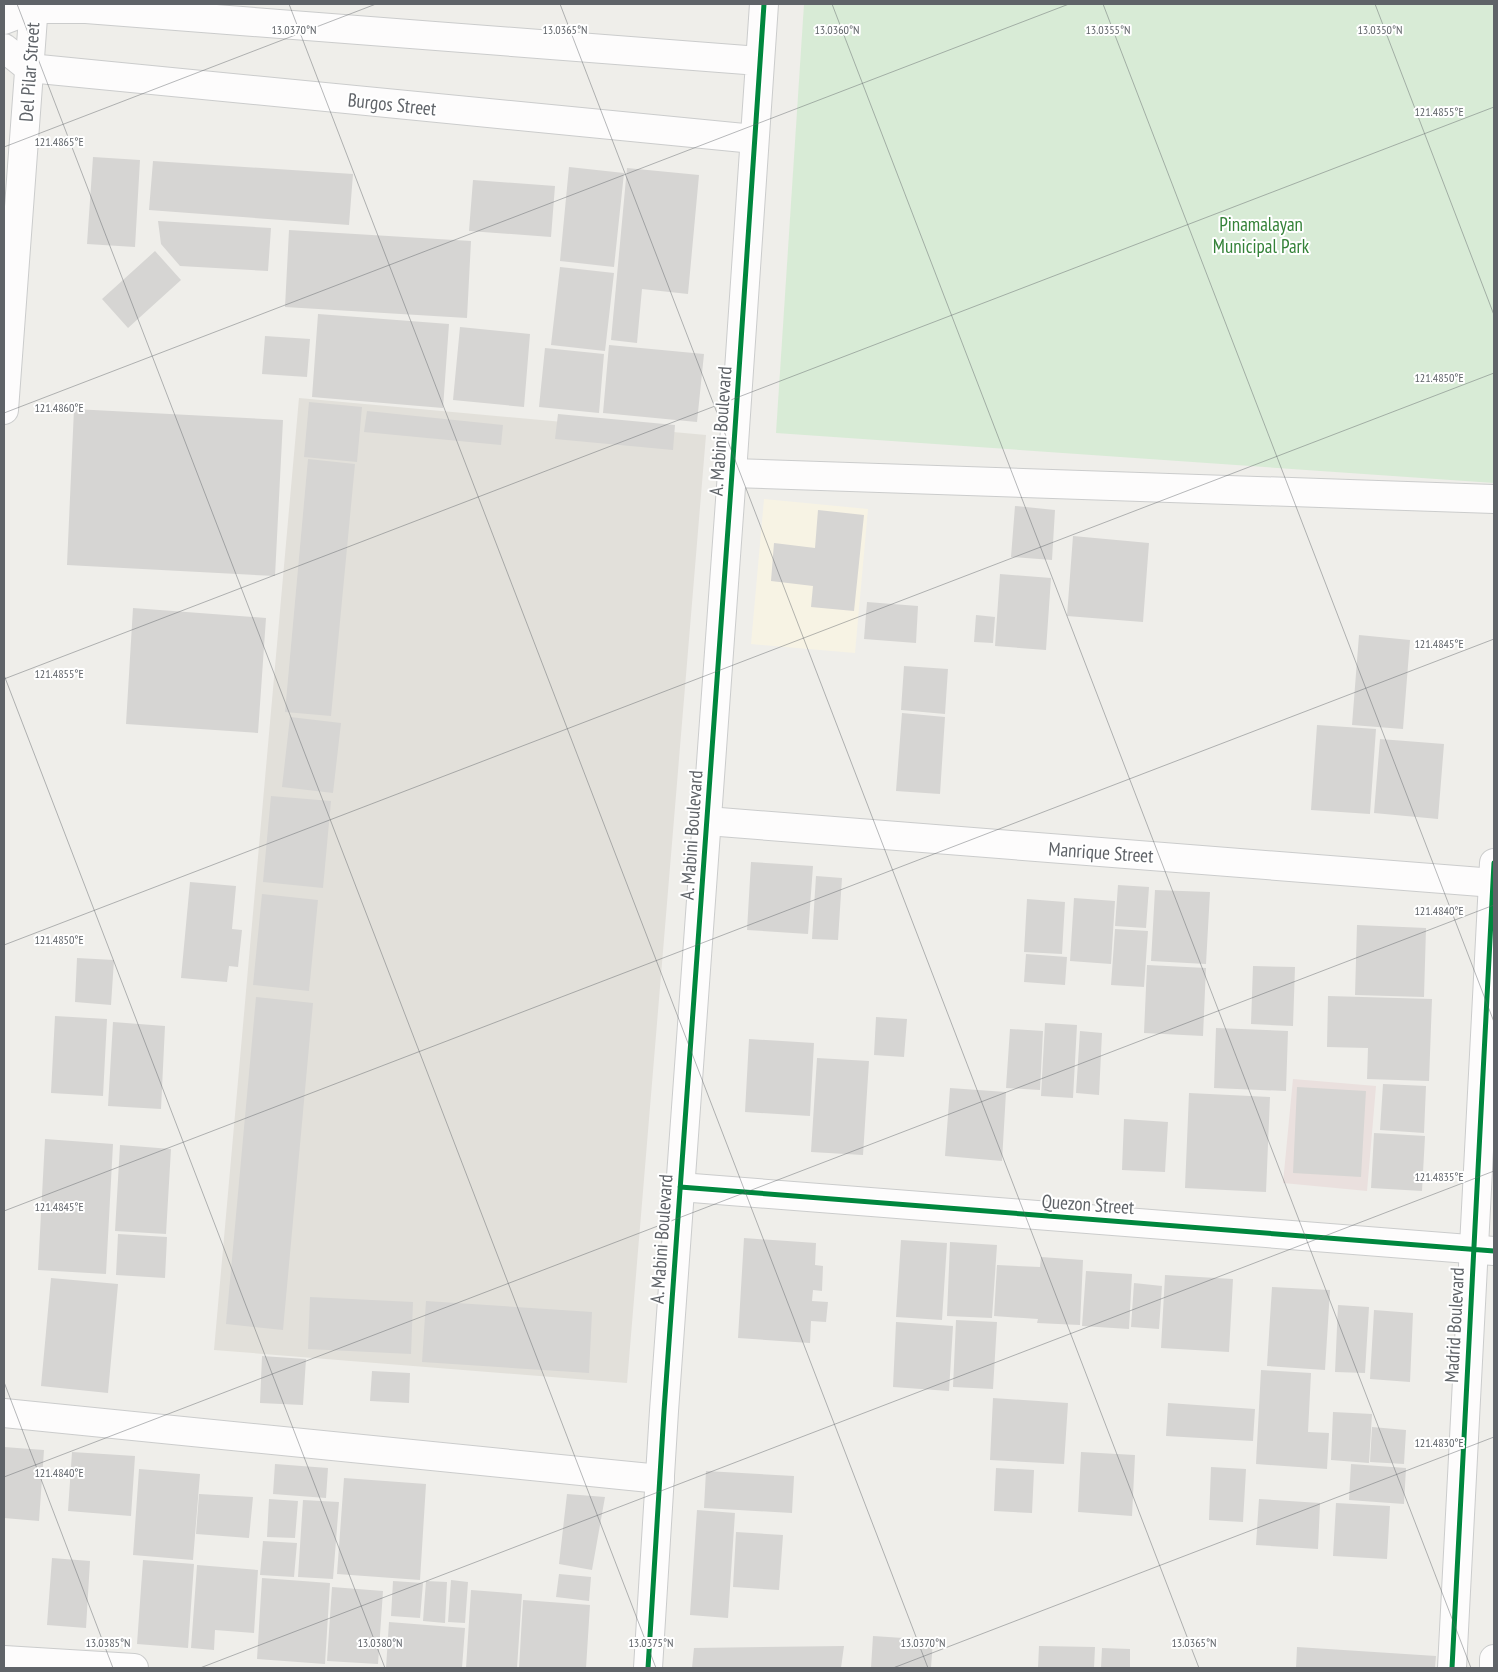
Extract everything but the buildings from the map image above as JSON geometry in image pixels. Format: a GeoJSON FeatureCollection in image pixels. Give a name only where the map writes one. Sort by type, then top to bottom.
{"type":"FeatureCollection","features":[{"type":"Feature","properties":{"kind":"street","name":"A. Mabini Boulevard"},"geometry":{"type":"LineString","coordinates":[[648,1668],[680,1187],[764,4]]}},
{"type":"Feature","properties":{"kind":"street"},"geometry":{"type":"LineString","coordinates":[[4,20],[34,6],[759,61]]}},
{"type":"Feature","properties":{"kind":"street","name":"Del Pilar Street"},"geometry":{"type":"LineString","coordinates":[[4,410],[34,6]]}},
{"type":"Feature","properties":{"kind":"street"},"geometry":{"type":"LineString","coordinates":[[4,48],[29,68]]}},
{"type":"Feature","properties":{"kind":"street","name":"Burgos Street"},"geometry":{"type":"LineString","coordinates":[[29,68],[754,139]]}},
{"type":"Feature","properties":{"kind":"street"},"geometry":{"type":"LineString","coordinates":[[732,473],[1494,499]]}},
{"type":"Feature","properties":{"kind":"street","name":"Manrique Street"},"geometry":{"type":"LineString","coordinates":[[707,822],[1494,876]]}},
{"type":"Feature","properties":{"kind":"street","name":"Madrid Boulevard"},"geometry":{"type":"LineString","coordinates":[[1452,1668],[1484,1250],[1494,876]]}},
{"type":"Feature","properties":{"kind":"street","name":"Quezon Street"},"geometry":{"type":"LineString","coordinates":[[680,1187],[1484,1250]]}},
{"type":"Feature","properties":{"kind":"street"},"geometry":{"type":"LineString","coordinates":[[4,1413],[660,1479]]}},
{"type":"Feature","properties":{"kind":"street"},"geometry":{"type":"LineString","coordinates":[[1494,1659],[1494,1668]]}},
{"type":"Feature","properties":{"kind":"street"},"geometry":{"type":"LineString","coordinates":[[4,1660],[134,1668]]}},
{"type":"Feature","properties":{"kind":"shaded area"},"geometry":{"type":"Polygon","coordinates":[[[299,398],[706,435],[627,1383],[214,1350],[299,398]]]}},
{"type":"Feature","properties":{"kind":"shaded area"},"geometry":{"type":"Polygon","coordinates":[[[764,499],[868,509],[855,653],[751,644],[764,499]]]}},
{"type":"Feature","properties":{"kind":"shaded area"},"geometry":{"type":"Polygon","coordinates":[[[1293,1079],[1376,1086],[1367,1191],[1283,1183],[1293,1079]]]}},
{"type":"Feature","properties":{"kind":"green space","name":"Pinamalayan Municipal Park"},"geometry":{"type":"Polygon","coordinates":[[[804,4],[1494,4],[1494,483],[776,433],[804,4]]]}},
{"type":"Feature","properties":{"kind":"cycle path"},"geometry":{"type":"LineString","coordinates":[[648,1668],[664,1411],[764,4]]}},
{"type":"Feature","properties":{"kind":"cycle path"},"geometry":{"type":"LineString","coordinates":[[1452,1668],[1494,863]]}},
{"type":"Feature","properties":{"kind":"cycle path"},"geometry":{"type":"LineString","coordinates":[[680,1187],[1494,1251]]}}]}
